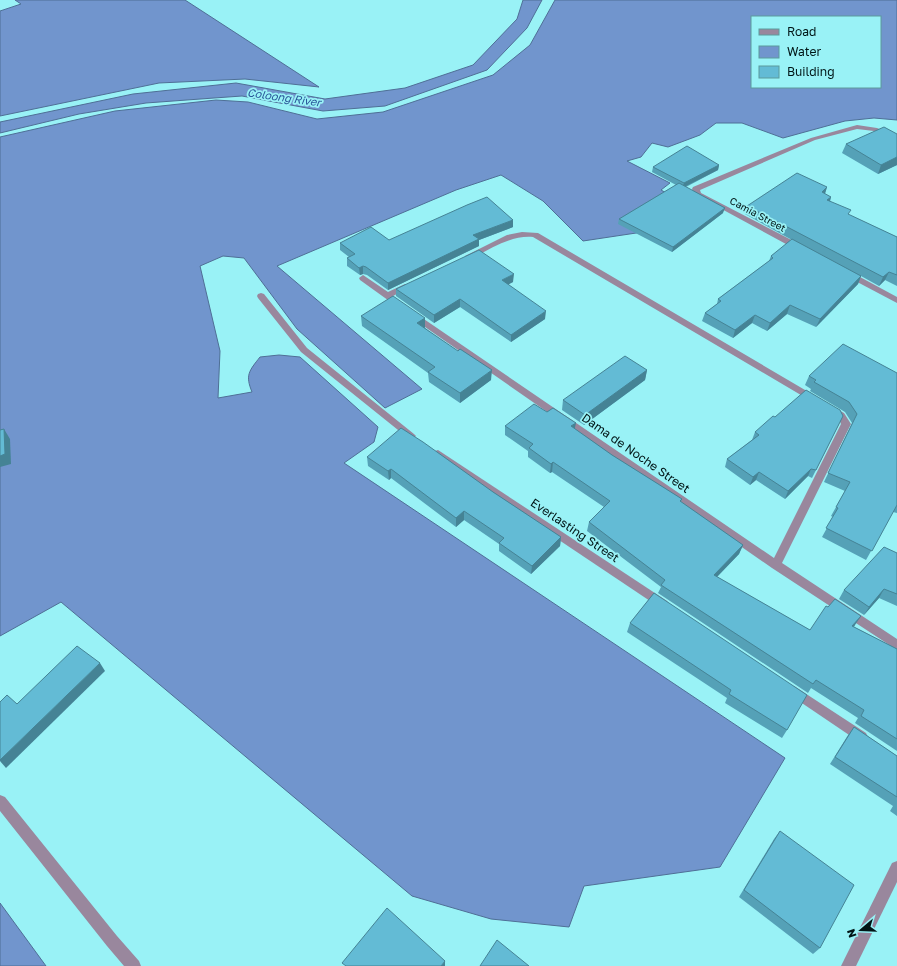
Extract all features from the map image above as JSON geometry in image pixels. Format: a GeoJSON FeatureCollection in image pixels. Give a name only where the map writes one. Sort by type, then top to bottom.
{"type":"FeatureCollection","features":[{"type":"Feature","properties":{"kind":"street","name":"Camia Street"},"geometry":{"type":"LineString","coordinates":[[808,252],[698,194],[696,189],[813,139],[857,127],[875,128],[897,138]]}},
{"type":"Feature","properties":{"kind":"street"},"geometry":{"type":"LineString","coordinates":[[461,260],[510,237],[522,234],[535,235],[841,415],[846,424],[776,565]]}},
{"type":"Feature","properties":{"kind":"street"},"geometry":{"type":"LineString","coordinates":[[842,271],[897,300]]}},
{"type":"Feature","properties":{"kind":"street","name":"Dama de Noche Street"},"geometry":{"type":"LineString","coordinates":[[363,278],[403,308],[776,565],[897,645]]}},
{"type":"Feature","properties":{"kind":"street"},"geometry":{"type":"LineString","coordinates":[[387,296],[413,283]]}},
{"type":"Feature","properties":{"kind":"street"},"geometry":{"type":"LineString","coordinates":[[261,296],[304,350],[404,431],[418,440]]}},
{"type":"Feature","properties":{"kind":"street","name":"Everlasting Street"},"geometry":{"type":"LineString","coordinates":[[431,449],[674,611]]}},
{"type":"Feature","properties":{"kind":"street"},"geometry":{"type":"LineString","coordinates":[[785,686],[871,743]]}},
{"type":"Feature","properties":{"kind":"street"},"geometry":{"type":"LineString","coordinates":[[0,802],[112,941],[134,966]]}},
{"type":"Feature","properties":{"kind":"street"},"geometry":{"type":"LineString","coordinates":[[848,966],[897,868]]}},
{"type":"Feature","properties":{"kind":"water"},"geometry":{"type":"Polygon","coordinates":[[[15,0],[185,0],[319,87],[245,79],[159,83],[0,116],[0,11],[21,4],[15,0]]]}},
{"type":"Feature","properties":{"kind":"water","name":"Coloong River"},"geometry":{"type":"Polygon","coordinates":[[[523,0],[542,0],[527,28],[487,70],[385,106],[323,111],[242,96],[146,103],[79,114],[0,133],[0,122],[133,94],[236,83],[325,99],[405,88],[473,65],[517,19],[523,0]]]}},
{"type":"Feature","properties":{"kind":"water"},"geometry":{"type":"Polygon","coordinates":[[[555,0],[897,0],[897,120],[874,118],[845,121],[783,138],[742,123],[716,123],[700,135],[668,147],[652,143],[641,157],[627,161],[670,183],[661,190],[704,214],[696,224],[583,241],[543,201],[501,175],[456,190],[277,266],[422,389],[385,408],[297,329],[244,258],[223,256],[200,266],[220,351],[218,398],[252,392],[249,381],[249,373],[260,357],[279,355],[300,357],[378,427],[374,442],[344,463],[785,758],[720,867],[584,886],[569,927],[491,919],[412,896],[61,602],[0,636],[0,137],[115,111],[216,100],[248,102],[317,119],[383,112],[493,75],[530,45],[555,0]]]}},
{"type":"Feature","properties":{"kind":"water"},"geometry":{"type":"Polygon","coordinates":[[[0,903],[46,966],[0,966],[0,903]]]}},
{"type":"Feature","properties":{"kind":"building"},"geometry":{"type":"Polygon","coordinates":[[[884,127],[897,134],[897,157],[881,165],[846,144],[884,127]]]}},
{"type":"Feature","properties":{"kind":"building"},"geometry":{"type":"Polygon","coordinates":[[[687,146],[719,165],[684,183],[653,167],[687,146]]]}},
{"type":"Feature","properties":{"kind":"building"},"geometry":{"type":"Polygon","coordinates":[[[797,173],[827,187],[822,192],[831,197],[827,200],[851,210],[848,214],[897,237],[897,275],[889,272],[883,277],[747,206],[797,173]]]}},
{"type":"Feature","properties":{"kind":"building"},"geometry":{"type":"Polygon","coordinates":[[[679,183],[725,208],[673,247],[619,219],[679,183]]]}},
{"type":"Feature","properties":{"kind":"building"},"geometry":{"type":"Polygon","coordinates":[[[487,197],[513,220],[473,235],[479,239],[388,283],[366,267],[363,266],[359,268],[347,258],[355,254],[340,243],[371,227],[389,240],[487,197]]]}},
{"type":"Feature","properties":{"kind":"building"},"geometry":{"type":"Polygon","coordinates":[[[792,239],[861,276],[820,319],[790,305],[770,323],[755,315],[735,330],[705,313],[721,301],[718,299],[773,258],[771,256],[792,239]]]}},
{"type":"Feature","properties":{"kind":"building"},"geometry":{"type":"Polygon","coordinates":[[[479,250],[514,274],[502,280],[546,311],[511,335],[460,299],[434,315],[396,289],[479,250]]]}},
{"type":"Feature","properties":{"kind":"building"},"geometry":{"type":"Polygon","coordinates":[[[393,296],[425,318],[417,323],[458,351],[460,349],[492,370],[460,393],[428,372],[435,367],[361,316],[393,296]]]}},
{"type":"Feature","properties":{"kind":"building"},"geometry":{"type":"Polygon","coordinates":[[[843,344],[897,373],[897,505],[872,551],[826,528],[838,508],[836,507],[850,482],[828,473],[857,414],[849,402],[814,382],[816,380],[809,376],[843,344]]]}},
{"type":"Feature","properties":{"kind":"building"},"geometry":{"type":"Polygon","coordinates":[[[625,356],[647,370],[585,415],[563,400],[625,356]]]}},
{"type":"Feature","properties":{"kind":"building"},"geometry":{"type":"Polygon","coordinates":[[[806,390],[840,410],[843,416],[816,470],[811,469],[788,491],[759,472],[753,477],[727,459],[759,435],[755,432],[806,390]]]}},
{"type":"Feature","properties":{"kind":"building"},"geometry":{"type":"Polygon","coordinates":[[[534,404],[547,412],[553,408],[576,423],[571,426],[612,455],[682,499],[680,501],[743,545],[714,575],[810,630],[826,606],[828,607],[835,599],[861,616],[852,626],[897,649],[897,739],[861,716],[864,710],[816,680],[813,684],[661,585],[665,580],[589,522],[610,501],[553,462],[551,464],[529,448],[533,444],[505,426],[534,404]]]}},
{"type":"Feature","properties":{"kind":"building"},"geometry":{"type":"Polygon","coordinates":[[[401,428],[561,537],[532,566],[499,543],[504,538],[464,511],[456,518],[391,469],[388,471],[367,457],[401,428]]]}},
{"type":"Feature","properties":{"kind":"building"},"geometry":{"type":"Polygon","coordinates":[[[4,429],[5,454],[0,456],[0,430],[4,429]]]}},
{"type":"Feature","properties":{"kind":"building"},"geometry":{"type":"Polygon","coordinates":[[[884,547],[897,553],[897,594],[884,589],[869,607],[844,590],[884,547]]]}},
{"type":"Feature","properties":{"kind":"building"},"geometry":{"type":"Polygon","coordinates":[[[654,593],[807,695],[787,730],[729,694],[731,690],[630,623],[654,593]]]}},
{"type":"Feature","properties":{"kind":"building"},"geometry":{"type":"Polygon","coordinates":[[[77,646],[100,663],[0,760],[0,702],[7,695],[17,704],[77,646]]]}},
{"type":"Feature","properties":{"kind":"building"},"geometry":{"type":"Polygon","coordinates":[[[854,727],[897,756],[897,797],[835,757],[854,727]]]}},
{"type":"Feature","properties":{"kind":"building"},"geometry":{"type":"Polygon","coordinates":[[[780,831],[854,885],[820,948],[744,890],[780,831]]]}},
{"type":"Feature","properties":{"kind":"building"},"geometry":{"type":"Polygon","coordinates":[[[387,908],[445,961],[441,966],[346,966],[342,963],[387,908]]]}},
{"type":"Feature","properties":{"kind":"building"},"geometry":{"type":"Polygon","coordinates":[[[497,940],[529,966],[480,966],[497,940]]]}}]}
